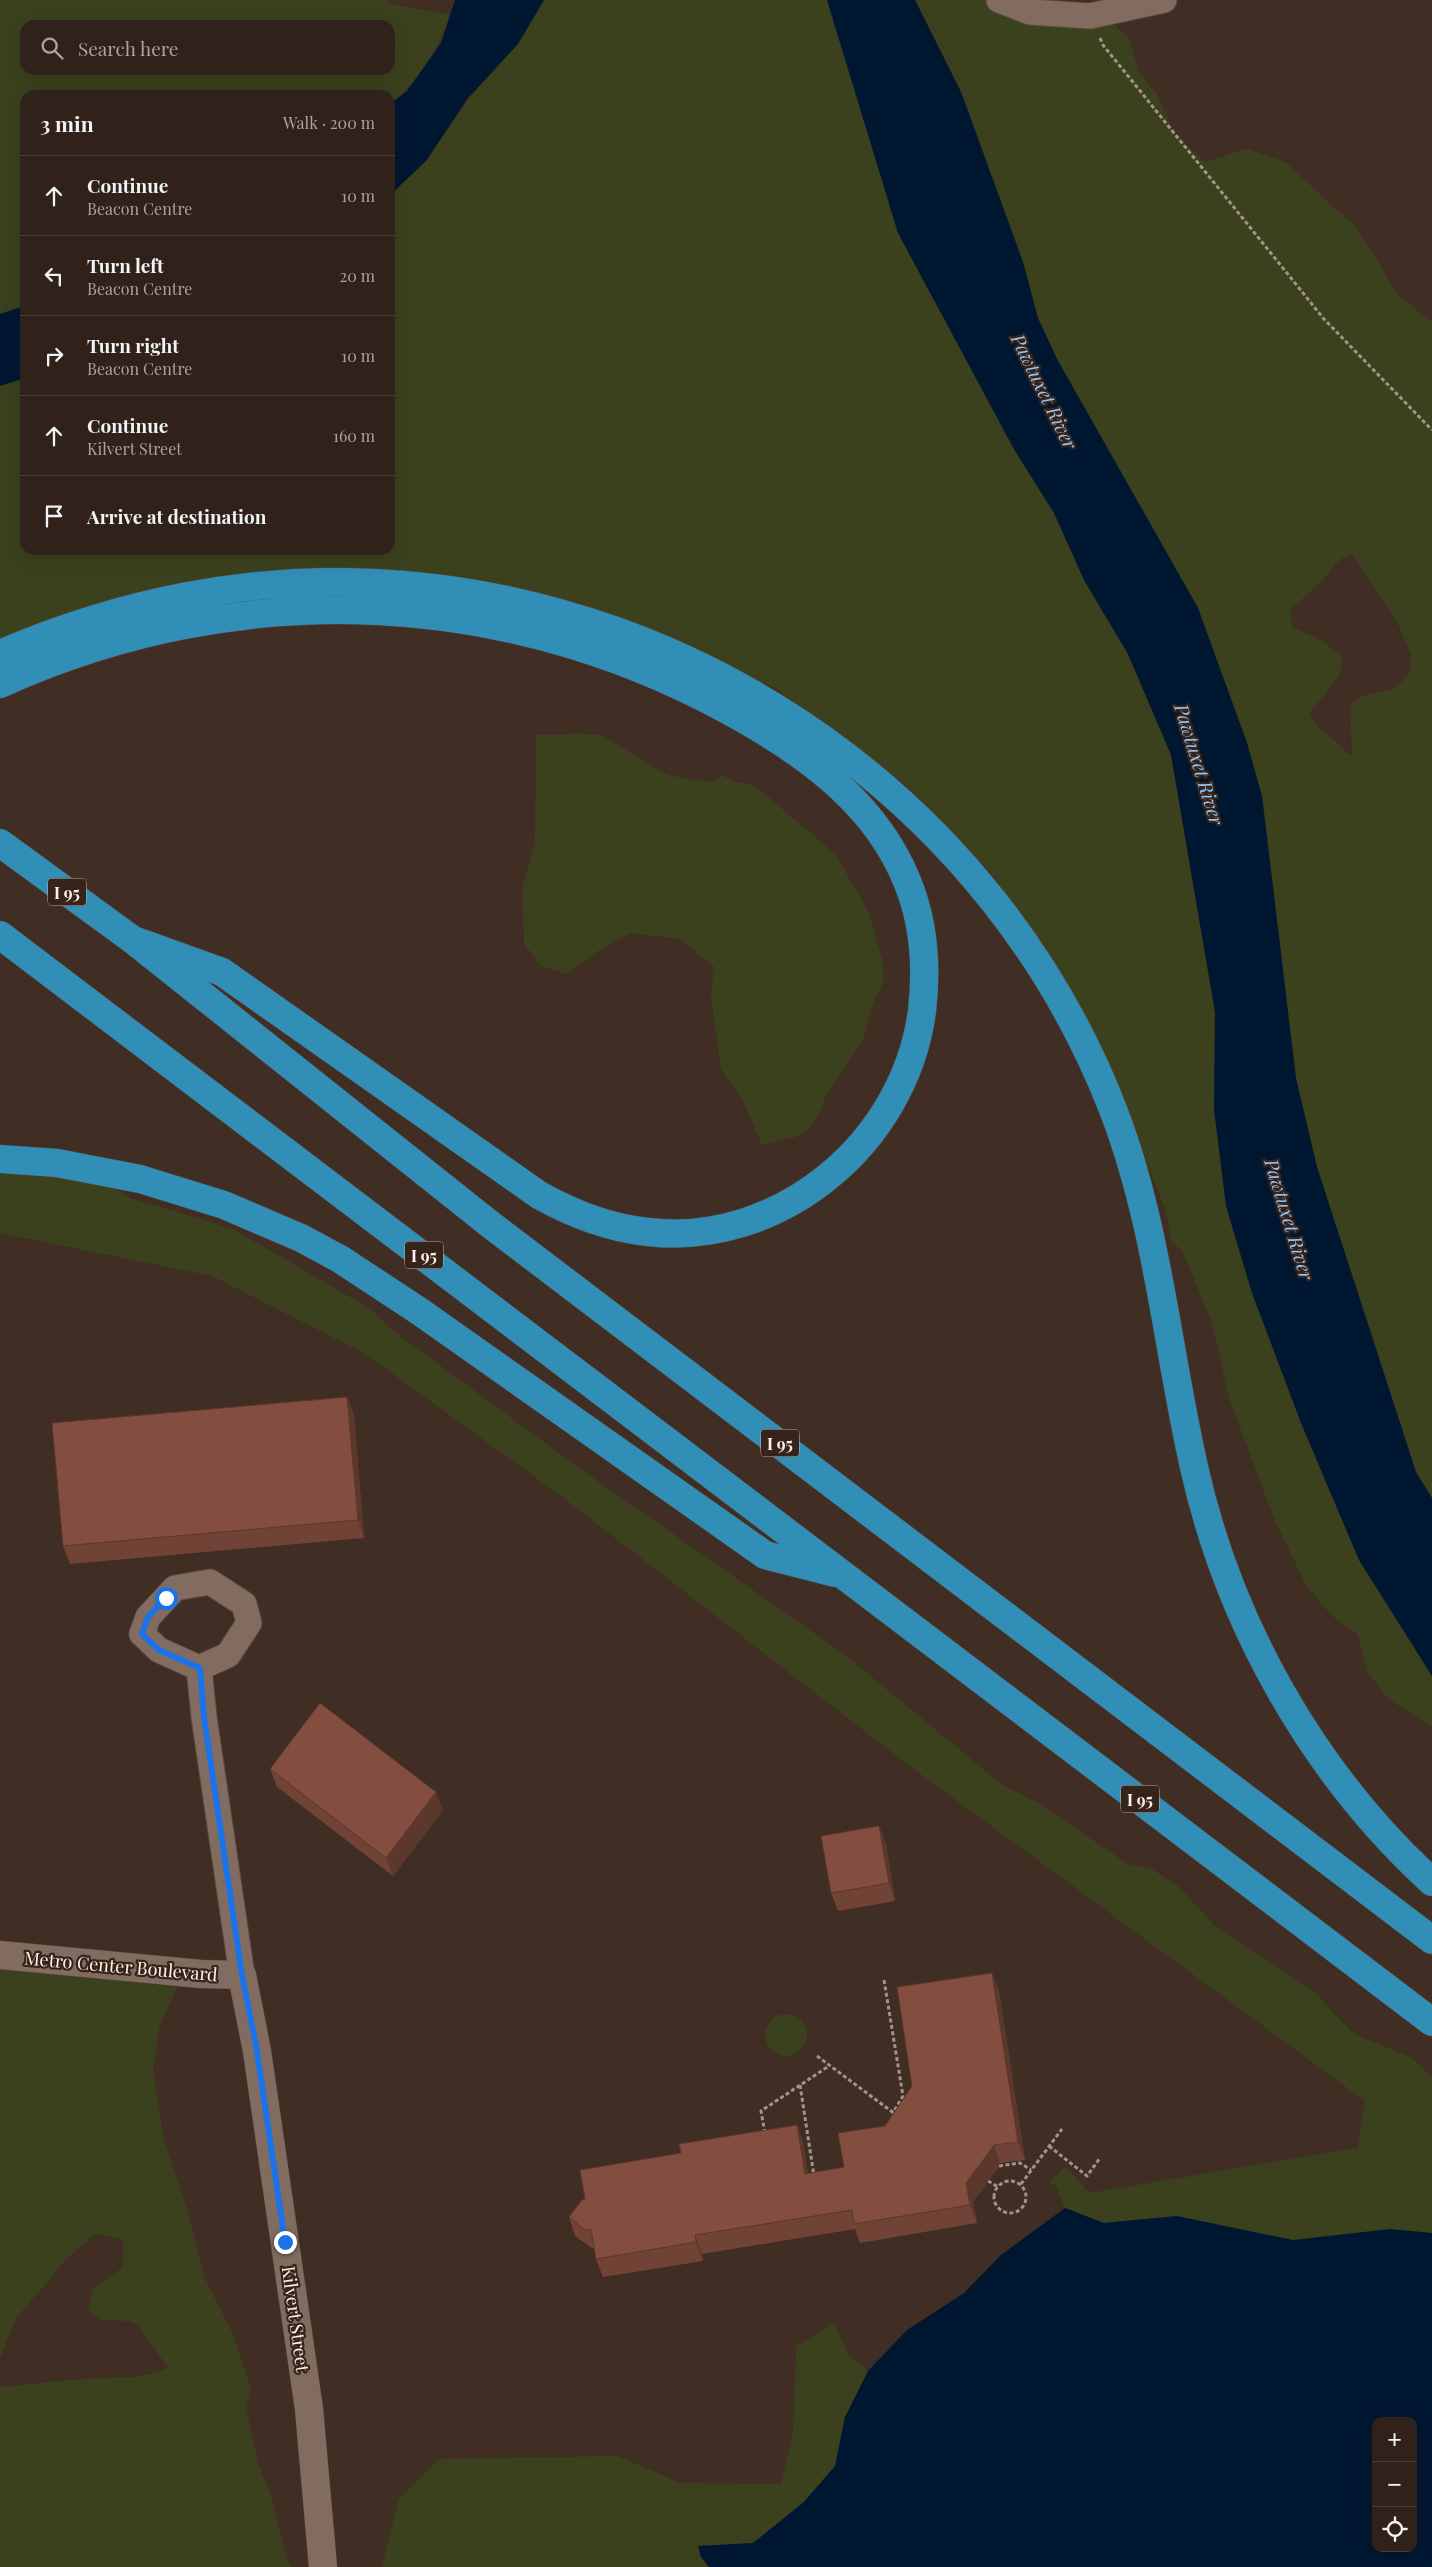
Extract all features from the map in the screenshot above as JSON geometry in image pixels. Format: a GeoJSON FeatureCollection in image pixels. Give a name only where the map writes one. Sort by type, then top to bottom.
{"type":"FeatureCollection","features":[{"type":"Feature","properties":{"kind":"highway"},"geometry":{"type":"LineString","coordinates":[[0,654],[88,621],[164,600],[209,592],[292,583],[332,582],[376,582],[461,591],[548,608],[639,638],[685,658],[745,690],[814,732],[856,762],[896,797],[961,860],[1020,934],[1070,1017],[1095,1065],[1131,1159],[1146,1209],[1194,1469],[1214,1536],[1243,1613],[1280,1689],[1324,1760],[1348,1793],[1432,1882]]}},
{"type":"Feature","properties":{"kind":"highway"},"geometry":{"type":"LineString","coordinates":[[0,684],[66,656],[132,636],[204,620],[292,611],[376,610],[459,618],[543,636],[587,648],[638,667],[728,710],[800,755],[862,807],[879,829],[908,882],[922,938],[924,995],[914,1052],[904,1078],[878,1125],[841,1166],[798,1198],[749,1221],[697,1232],[652,1233],[629,1229],[582,1216],[546,1199],[222,972],[133,940]]}},
{"type":"Feature","properties":{"kind":"highway","name":"I 95"},"geometry":{"type":"LineString","coordinates":[[0,843],[133,940],[491,1225],[1432,1940]]}},
{"type":"Feature","properties":{"kind":"highway","name":"I 95"},"geometry":{"type":"LineString","coordinates":[[0,935],[848,1576],[1432,2022]]}},
{"type":"Feature","properties":{"kind":"highway"},"geometry":{"type":"LineString","coordinates":[[0,1159],[57,1163],[140,1179],[224,1205],[301,1238],[340,1259],[419,1311],[765,1555],[848,1576]]}},
{"type":"Feature","properties":{"kind":"street"},"geometry":{"type":"LineString","coordinates":[[999,0],[1030,12],[1090,16],[1153,3]]}},
{"type":"Feature","properties":{"kind":"street","name":"Kilvert Street"},"geometry":{"type":"LineString","coordinates":[[200,1668],[204,1717],[242,1975],[257,2051],[307,2401],[324,2567]]}},
{"type":"Feature","properties":{"kind":"street","name":"Metro Center Boulevard"},"geometry":{"type":"LineString","coordinates":[[0,1955],[201,1974],[242,1975]]}},
{"type":"Feature","properties":{"kind":"path"},"geometry":{"type":"LineString","coordinates":[[1103,45],[1324,319],[1432,430]]}},
{"type":"Feature","properties":{"kind":"path"},"geometry":{"type":"LineString","coordinates":[[884,1980],[903,2096],[893,2113]]}},
{"type":"Feature","properties":{"kind":"path"},"geometry":{"type":"LineString","coordinates":[[817,2056],[900,2118]]}},
{"type":"Feature","properties":{"kind":"path"},"geometry":{"type":"LineString","coordinates":[[766,2139],[761,2111],[829,2066]]}},
{"type":"Feature","properties":{"kind":"path"},"geometry":{"type":"LineString","coordinates":[[800,2085],[815,2182]]}},
{"type":"Feature","properties":{"kind":"path"},"geometry":{"type":"LineString","coordinates":[[1021,2184],[1062,2129]]}},
{"type":"Feature","properties":{"kind":"path"},"geometry":{"type":"LineString","coordinates":[[1049,2146],[1087,2176],[1100,2158]]}},
{"type":"Feature","properties":{"kind":"path"},"geometry":{"type":"LineString","coordinates":[[998,2166],[1020,2163],[1031,2170]]}},
{"type":"Feature","properties":{"kind":"path"},"geometry":{"type":"LineString","coordinates":[[988,2181],[998,2187]]}},
{"type":"Feature","properties":{"kind":"path"},"geometry":{"type":"LineString","coordinates":[[1011,2181],[1021,2184],[1026,2193],[1026,2203],[1020,2211],[1010,2214],[1000,2210],[994,2202],[998,2187],[1011,2181]]}},
{"type":"Feature","properties":{"kind":"green space"},"geometry":{"type":"Polygon","coordinates":[[[0,0],[387,0],[392,4],[450,15],[440,40],[419,75],[395,100],[395,90],[20,90],[20,308],[0,314],[0,0]]]}},
{"type":"Feature","properties":{"kind":"green space"},"geometry":{"type":"Polygon","coordinates":[[[544,0],[827,0],[898,233],[1015,451],[1054,513],[1084,580],[1128,654],[1171,755],[1215,1012],[1214,1109],[1226,1206],[1252,1293],[1301,1423],[1359,1560],[1432,1676],[1432,1727],[1388,1699],[1367,1671],[1358,1635],[1331,1615],[1306,1585],[1275,1521],[1229,1398],[1212,1323],[1182,1250],[1172,1243],[1166,1211],[1105,1058],[996,879],[907,786],[777,689],[581,603],[499,584],[381,573],[195,582],[23,629],[0,640],[0,386],[20,380],[20,555],[395,555],[395,190],[426,161],[469,98],[518,44],[544,0]]]}},
{"type":"Feature","properties":{"kind":"green space"},"geometry":{"type":"Polygon","coordinates":[[[915,0],[1002,0],[1103,14],[1129,39],[1139,72],[1157,94],[1175,134],[1205,162],[1246,149],[1285,162],[1357,228],[1399,296],[1432,322],[1432,1498],[1416,1472],[1317,1167],[1296,1078],[1262,796],[1247,743],[1198,608],[1057,359],[1038,318],[1023,262],[961,92],[915,0]],[[1352,554],[1337,563],[1317,587],[1290,610],[1292,628],[1316,637],[1343,656],[1340,675],[1310,713],[1317,726],[1346,753],[1352,755],[1350,706],[1361,696],[1394,689],[1409,674],[1411,655],[1399,626],[1352,554]]]}},
{"type":"Feature","properties":{"kind":"green space"},"geometry":{"type":"Polygon","coordinates":[[[570,733],[602,735],[667,775],[714,783],[722,775],[734,782],[754,785],[836,855],[868,911],[882,958],[884,981],[874,1001],[863,1040],[825,1097],[821,1110],[805,1133],[793,1138],[762,1145],[744,1103],[721,1069],[711,997],[714,967],[680,939],[631,933],[598,951],[566,974],[540,966],[524,943],[522,887],[535,842],[536,735],[570,735],[570,733]]]}},
{"type":"Feature","properties":{"kind":"green space"},"geometry":{"type":"Polygon","coordinates":[[[0,1173],[33,1174],[105,1183],[130,1198],[231,1228],[369,1308],[400,1336],[582,1470],[844,1654],[1000,1783],[1038,1803],[1128,1864],[1152,1869],[1179,1887],[1214,1925],[1311,1989],[1354,2034],[1412,2058],[1432,2077],[1432,2451],[1417,2427],[1417,2417],[1408,2417],[1177,2216],[1104,2223],[1065,2208],[1056,2186],[1049,2183],[1065,2167],[1090,2193],[1357,2148],[1365,2101],[911,1767],[557,1493],[364,1353],[212,1276],[0,1233],[0,1173]]]}},
{"type":"Feature","properties":{"kind":"green space"},"geometry":{"type":"Polygon","coordinates":[[[0,1967],[177,1987],[159,2029],[153,2070],[164,2140],[189,2216],[205,2278],[233,2334],[251,2388],[246,2408],[258,2462],[272,2499],[288,2562],[292,2567],[0,2567],[0,2387],[78,2379],[136,2376],[152,2374],[168,2368],[138,2325],[129,2321],[100,2320],[88,2309],[93,2289],[123,2267],[123,2239],[95,2234],[66,2260],[17,2317],[0,2358],[0,1967]]]}},
{"type":"Feature","properties":{"kind":"green space"},"geometry":{"type":"Polygon","coordinates":[[[790,2014],[798,2017],[804,2023],[807,2035],[804,2047],[798,2053],[782,2056],[774,2053],[768,2047],[765,2031],[768,2023],[774,2017],[790,2014]]]}},
{"type":"Feature","properties":{"kind":"green space"},"geometry":{"type":"Polygon","coordinates":[[[834,2323],[849,2356],[868,2371],[845,2417],[835,2466],[804,2502],[753,2543],[698,2546],[701,2557],[709,2567],[382,2567],[399,2498],[439,2459],[618,2456],[680,2483],[781,2484],[793,2433],[796,2346],[834,2323]]]}},
{"type":"Feature","properties":{"kind":"water"},"geometry":{"type":"Polygon","coordinates":[[[455,0],[544,0],[518,44],[468,98],[426,161],[395,190],[395,100],[407,91],[441,43],[455,0]]]}},
{"type":"Feature","properties":{"kind":"water","name":"Pawtuxet River"},"geometry":{"type":"Polygon","coordinates":[[[827,0],[915,0],[961,92],[1023,262],[1038,318],[1057,359],[1198,608],[1247,743],[1262,796],[1296,1078],[1317,1167],[1416,1472],[1432,1498],[1432,1676],[1359,1560],[1301,1423],[1252,1293],[1226,1206],[1214,1109],[1215,1012],[1171,755],[1128,654],[1084,580],[1054,513],[1015,451],[898,233],[827,0]]]}},
{"type":"Feature","properties":{"kind":"water"},"geometry":{"type":"Polygon","coordinates":[[[20,308],[20,380],[0,386],[0,314],[20,308]]]}},
{"type":"Feature","properties":{"kind":"water"},"geometry":{"type":"Polygon","coordinates":[[[1065,2208],[1104,2223],[1177,2216],[1293,2240],[1390,2229],[1432,2233],[1432,2567],[709,2567],[701,2557],[698,2546],[753,2543],[804,2502],[835,2466],[845,2417],[868,2371],[907,2330],[964,2293],[1001,2255],[1065,2208]]]}},
{"type":"Feature","properties":{"kind":"building"},"geometry":{"type":"Polygon","coordinates":[[[347,1397],[358,1520],[63,1546],[52,1423],[347,1397]]]}},
{"type":"Feature","properties":{"kind":"building"},"geometry":{"type":"Polygon","coordinates":[[[320,1703],[436,1792],[386,1858],[270,1769],[320,1703]]]}},
{"type":"Feature","properties":{"kind":"building"},"geometry":{"type":"Polygon","coordinates":[[[879,1826],[889,1883],[831,1893],[821,1836],[879,1826]]]}},
{"type":"Feature","properties":{"kind":"building"},"geometry":{"type":"Polygon","coordinates":[[[992,1973],[1018,2142],[994,2145],[966,2183],[970,2205],[854,2224],[852,2210],[695,2235],[696,2242],[596,2259],[591,2229],[585,2230],[569,2217],[582,2200],[585,2199],[580,2170],[681,2153],[679,2144],[797,2125],[805,2174],[844,2167],[838,2133],[885,2126],[912,2086],[897,1987],[992,1973]]]}},
{"type":"Feature","properties":{"kind":"route"},"geometry":{"type":"LineString","coordinates":[[166,1598],[148,1617],[142,1634],[159,1650],[200,1668],[204,1717],[242,1975],[257,2051],[285,2242]]}}]}
